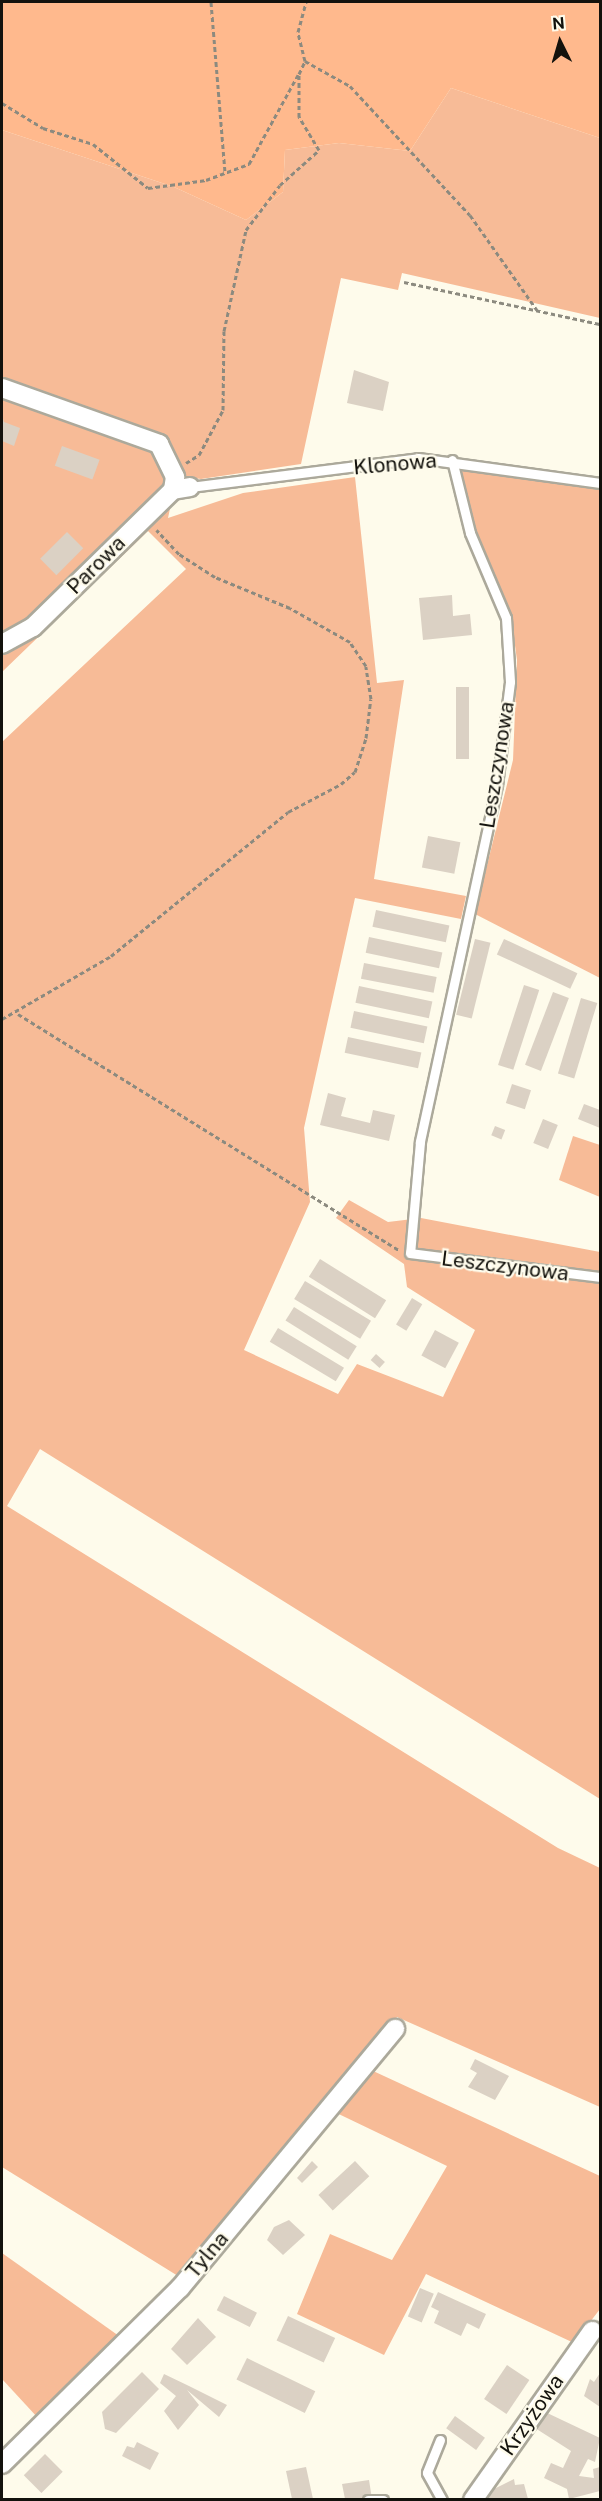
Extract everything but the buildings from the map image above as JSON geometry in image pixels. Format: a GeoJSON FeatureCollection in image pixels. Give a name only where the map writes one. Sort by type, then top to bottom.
{"type":"FeatureCollection","features":[{"type":"Feature","properties":{"kind":"street"},"geometry":{"type":"LineString","coordinates":[[2,388],[159,444],[179,484]]}},
{"type":"Feature","properties":{"kind":"street","name":"Parowa"},"geometry":{"type":"LineString","coordinates":[[2,644],[33,627],[179,484]]}},
{"type":"Feature","properties":{"kind":"street","name":"Tylna"},"geometry":{"type":"LineString","coordinates":[[2,2464],[180,2288],[395,2029]]}},
{"type":"Feature","properties":{"kind":"street","name":"Krzyżowa"},"geometry":{"type":"LineString","coordinates":[[473,2499],[592,2331]]}},
{"type":"Feature","properties":{"kind":"lane","name":"Klonowa"},"geometry":{"type":"LineString","coordinates":[[179,484],[418,458],[452,460],[600,483]]}},
{"type":"Feature","properties":{"kind":"lane","name":"Leszczynowa"},"geometry":{"type":"LineString","coordinates":[[452,460],[470,533],[506,618],[510,682],[497,785],[433,1074],[410,1253],[600,1277]]}},
{"type":"Feature","properties":{"kind":"lane"},"geometry":{"type":"LineString","coordinates":[[440,2440],[427,2473],[442,2499]]}},
{"type":"Feature","properties":{"kind":"lane"},"geometry":{"type":"LineString","coordinates":[[368,2499],[383,2499]]}},
{"type":"Feature","properties":{"kind":"path"},"geometry":{"type":"LineString","coordinates":[[211,2],[225,173]]}},
{"type":"Feature","properties":{"kind":"path"},"geometry":{"type":"LineString","coordinates":[[2,103],[43,128],[93,144],[148,188],[225,173],[249,164],[299,74],[305,61],[298,32],[306,2]]}},
{"type":"Feature","properties":{"kind":"path"},"geometry":{"type":"LineString","coordinates":[[305,61],[350,86],[470,215],[537,310]]}},
{"type":"Feature","properties":{"kind":"path"},"geometry":{"type":"LineString","coordinates":[[179,484],[199,455],[223,410],[224,331],[246,230],[280,185],[319,150],[299,117],[299,74]]}},
{"type":"Feature","properties":{"kind":"path"},"geometry":{"type":"LineString","coordinates":[[404,282],[600,324]]}},
{"type":"Feature","properties":{"kind":"path"},"geometry":{"type":"LineString","coordinates":[[2,1019],[18,1014],[111,956],[288,812],[355,772],[371,699],[366,666],[350,642],[179,554],[146,517]]}},
{"type":"Feature","properties":{"kind":"path"},"geometry":{"type":"LineString","coordinates":[[18,1014],[383,1244],[410,1253]]}},
{"type":"Feature","properties":{"kind":"shaded area"},"geometry":{"type":"Polygon","coordinates":[[[2,2],[600,2],[600,138],[451,88],[410,151],[339,143],[285,150],[283,192],[246,220],[174,187],[2,130],[2,2]]]}},
{"type":"Feature","properties":{"kind":"shaded area"},"geometry":{"type":"Polygon","coordinates":[[[451,88],[600,138],[600,318],[402,273],[398,290],[341,278],[301,464],[201,479],[177,476],[168,518],[243,493],[355,477],[377,683],[404,680],[374,879],[466,896],[461,919],[355,898],[304,1128],[310,1202],[244,1350],[338,1394],[357,1364],[443,1397],[475,1330],[407,1287],[404,1264],[336,1218],[349,1200],[388,1222],[421,1218],[600,1252],[600,1799],[40,1449],[7,1506],[558,1848],[600,1868],[600,2107],[397,2017],[358,2064],[600,2176],[600,2309],[574,2343],[426,2274],[384,2355],[297,2314],[330,2234],[392,2260],[447,2166],[322,2106],[178,2276],[2,2167],[2,742],[186,569],[148,531],[2,672],[2,130],[174,187],[246,220],[283,192],[285,150],[339,143],[410,151],[451,88]]]}},
{"type":"Feature","properties":{"kind":"shaded area"},"geometry":{"type":"Polygon","coordinates":[[[459,468],[600,490],[600,978],[475,914],[513,760],[517,660],[512,624],[460,489],[459,468]]]}},
{"type":"Feature","properties":{"kind":"shaded area"},"geometry":{"type":"Polygon","coordinates":[[[573,1136],[600,1145],[600,1197],[559,1180],[573,1136]]]}},
{"type":"Feature","properties":{"kind":"shaded area"},"geometry":{"type":"Polygon","coordinates":[[[2,2253],[119,2336],[38,2418],[2,2379],[2,2253]]]}}]}
